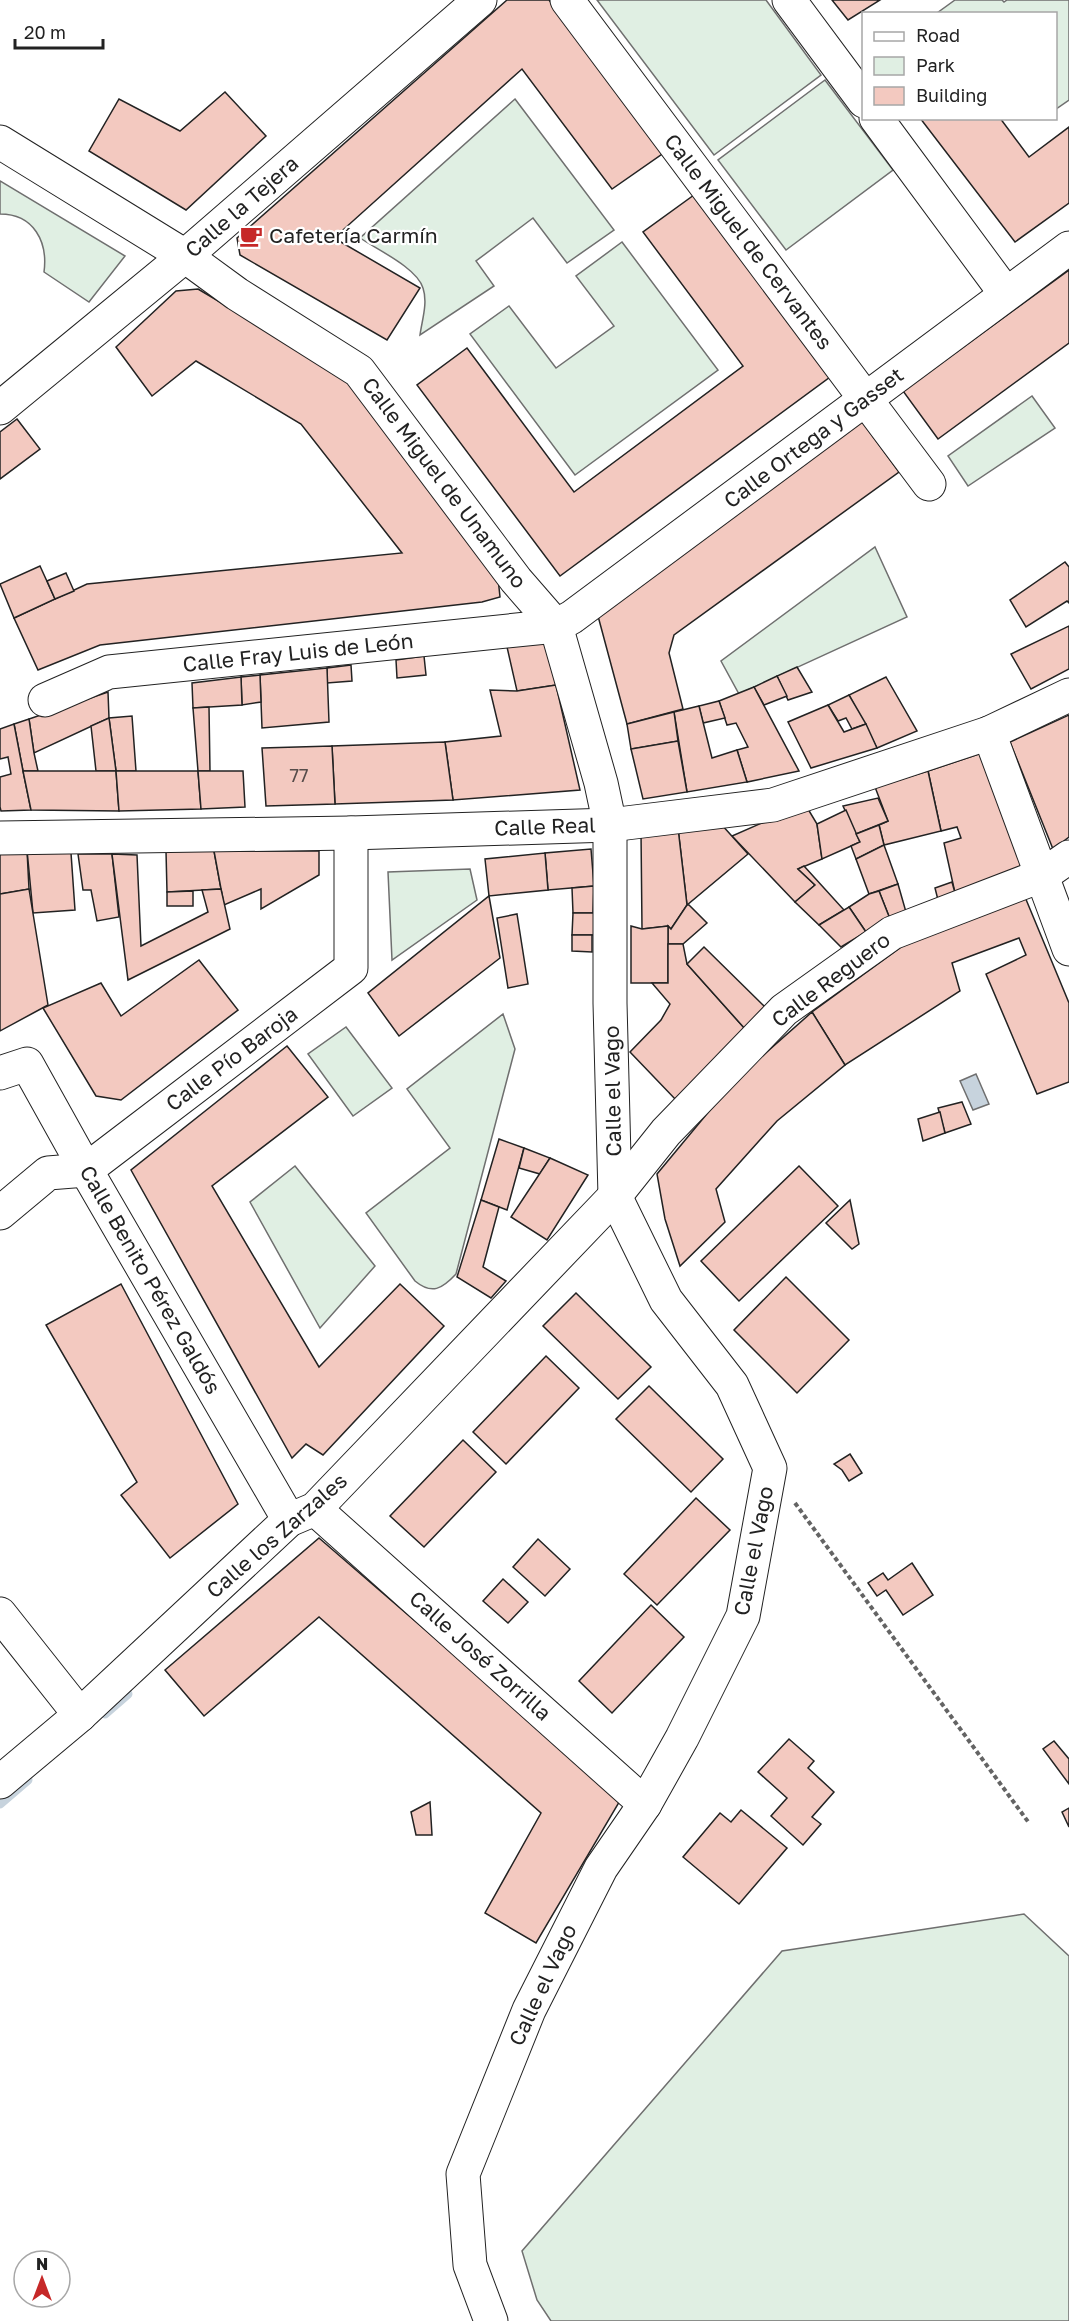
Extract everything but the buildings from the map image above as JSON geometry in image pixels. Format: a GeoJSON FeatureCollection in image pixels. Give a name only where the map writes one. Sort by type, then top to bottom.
{"type":"FeatureCollection","features":[{"type":"Feature","properties":{"kind":"street","name":"Calle la Tejera"},"geometry":{"type":"LineString","coordinates":[[0,408],[185,256],[480,0]]}},
{"type":"Feature","properties":{"kind":"street","name":"Calle Miguel de Cervantes"},"geometry":{"type":"LineString","coordinates":[[567,0],[929,484]]}},
{"type":"Feature","properties":{"kind":"street"},"geometry":{"type":"LineString","coordinates":[[789,0],[862,98]]}},
{"type":"Feature","properties":{"kind":"street"},"geometry":{"type":"LineString","coordinates":[[877,120],[1006,294]]}},
{"type":"Feature","properties":{"kind":"street","name":"Calle Miguel de Unamuno"},"geometry":{"type":"LineString","coordinates":[[0,142],[185,256],[237,294],[359,371],[516,580],[556,626],[601,783],[610,825]]}},
{"type":"Feature","properties":{"kind":"street","name":"Calle Ortega y Gasset"},"geometry":{"type":"LineString","coordinates":[[556,626],[572,617],[1069,248]]}},
{"type":"Feature","properties":{"kind":"street","name":"Calle Fray Luis de León"},"geometry":{"type":"LineString","coordinates":[[45,700],[109,672],[556,626]]}},
{"type":"Feature","properties":{"kind":"street","name":"Calle Real"},"geometry":{"type":"LineString","coordinates":[[0,838],[351,834],[610,825],[773,805],[989,733],[1069,695]]}},
{"type":"Feature","properties":{"kind":"street"},"geometry":{"type":"LineString","coordinates":[[989,733],[1056,866],[1069,949]]}},
{"type":"Feature","properties":{"kind":"street","name":"Calle el Vago"},"geometry":{"type":"LineString","coordinates":[[491,2321],[470,2265],[463,2174],[529,2010],[601,1868],[645,1804],[743,1616],[770,1468],[732,1385],[666,1300],[615,1196],[610,1003],[610,825]]}},
{"type":"Feature","properties":{"kind":"street","name":"Calle Pío Baroja"},"geometry":{"type":"LineString","coordinates":[[86,1170],[351,968],[351,834]]}},
{"type":"Feature","properties":{"kind":"street","name":"Calle Reguero"},"geometry":{"type":"LineString","coordinates":[[615,1196],[666,1132],[784,1010],[892,933],[1056,866]]}},
{"type":"Feature","properties":{"kind":"street","name":"Calle Benito Pérez Galdós"},"geometry":{"type":"LineString","coordinates":[[0,1073],[27,1064],[86,1170],[302,1514]]}},
{"type":"Feature","properties":{"kind":"street"},"geometry":{"type":"LineString","coordinates":[[0,1213],[48,1173],[86,1170]]}},
{"type":"Feature","properties":{"kind":"street","name":"Calle los Zarzales"},"geometry":{"type":"LineString","coordinates":[[0,1782],[80,1715],[302,1514],[615,1196]]}},
{"type":"Feature","properties":{"kind":"street","name":"Calle José Zorrilla"},"geometry":{"type":"LineString","coordinates":[[302,1514],[645,1804]]}},
{"type":"Feature","properties":{"kind":"street"},"geometry":{"type":"LineString","coordinates":[[0,1614],[80,1715]]}},
{"type":"Feature","properties":{"kind":"path"},"geometry":{"type":"LineString","coordinates":[[770,1468],[1029,1823]]}},
{"type":"Feature","properties":{"kind":"green space"},"geometry":{"type":"Polygon","coordinates":[[[597,0],[766,0],[821,75],[714,155],[597,0]]]}},
{"type":"Feature","properties":{"kind":"green space"},"geometry":{"type":"Polygon","coordinates":[[[955,0],[1002,0],[1004,2],[1007,0],[1069,0],[1069,100],[1057,108],[1057,12],[938,12],[955,0]]]}},
{"type":"Feature","properties":{"kind":"green space"},"geometry":{"type":"Polygon","coordinates":[[[825,80],[893,170],[786,250],[718,160],[825,80]]]}},
{"type":"Feature","properties":{"kind":"green space"},"geometry":{"type":"Polygon","coordinates":[[[515,99],[614,230],[567,263],[533,218],[476,261],[494,286],[420,335],[425,300],[419,281],[405,267],[360,238],[515,99]]]}},
{"type":"Feature","properties":{"kind":"green space"},"geometry":{"type":"Polygon","coordinates":[[[0,181],[125,256],[89,302],[44,272],[44,250],[41,240],[30,224],[12,215],[0,214],[0,181]]]}},
{"type":"Feature","properties":{"kind":"green space"},"geometry":{"type":"Polygon","coordinates":[[[622,242],[718,370],[575,475],[470,334],[509,306],[556,368],[614,326],[576,276],[622,242]]]}},
{"type":"Feature","properties":{"kind":"green space"},"geometry":{"type":"Polygon","coordinates":[[[1032,396],[1055,428],[968,486],[948,456],[1032,396]]]}},
{"type":"Feature","properties":{"kind":"green space"},"geometry":{"type":"Polygon","coordinates":[[[875,547],[907,617],[739,694],[721,661],[875,547]]]}},
{"type":"Feature","properties":{"kind":"green space"},"geometry":{"type":"Polygon","coordinates":[[[470,869],[477,900],[392,960],[388,872],[470,869]]]}},
{"type":"Feature","properties":{"kind":"green space"},"geometry":{"type":"Polygon","coordinates":[[[503,1014],[515,1049],[456,1274],[437,1288],[427,1288],[415,1281],[366,1213],[450,1148],[407,1089],[503,1014]]]}},
{"type":"Feature","properties":{"kind":"green space"},"geometry":{"type":"Polygon","coordinates":[[[346,1027],[392,1088],[353,1116],[308,1054],[346,1027]]]}},
{"type":"Feature","properties":{"kind":"green space"},"geometry":{"type":"Polygon","coordinates":[[[295,1166],[375,1266],[320,1328],[250,1202],[295,1166]]]}},
{"type":"Feature","properties":{"kind":"green space"},"geometry":{"type":"Polygon","coordinates":[[[1024,1914],[1069,1956],[1069,2321],[551,2321],[537,2300],[522,2251],[782,1951],[1024,1914]]]}},
{"type":"Feature","properties":{"kind":"shaded area"},"geometry":{"type":"Polygon","coordinates":[[[976,1074],[989,1104],[973,1110],[960,1081],[976,1074]]]}},
{"type":"Feature","properties":{"kind":"waterway"},"geometry":{"type":"LineString","coordinates":[[105,1714],[128,1694]]}},
{"type":"Feature","properties":{"kind":"waterway"},"geometry":{"type":"LineString","coordinates":[[0,1804],[28,1780]]}},
{"type":"Feature","properties":{"kind":"place","name":"Cafetería Carmín"},"geometry":{"type":"Point","coordinates":[251,236]}}]}
